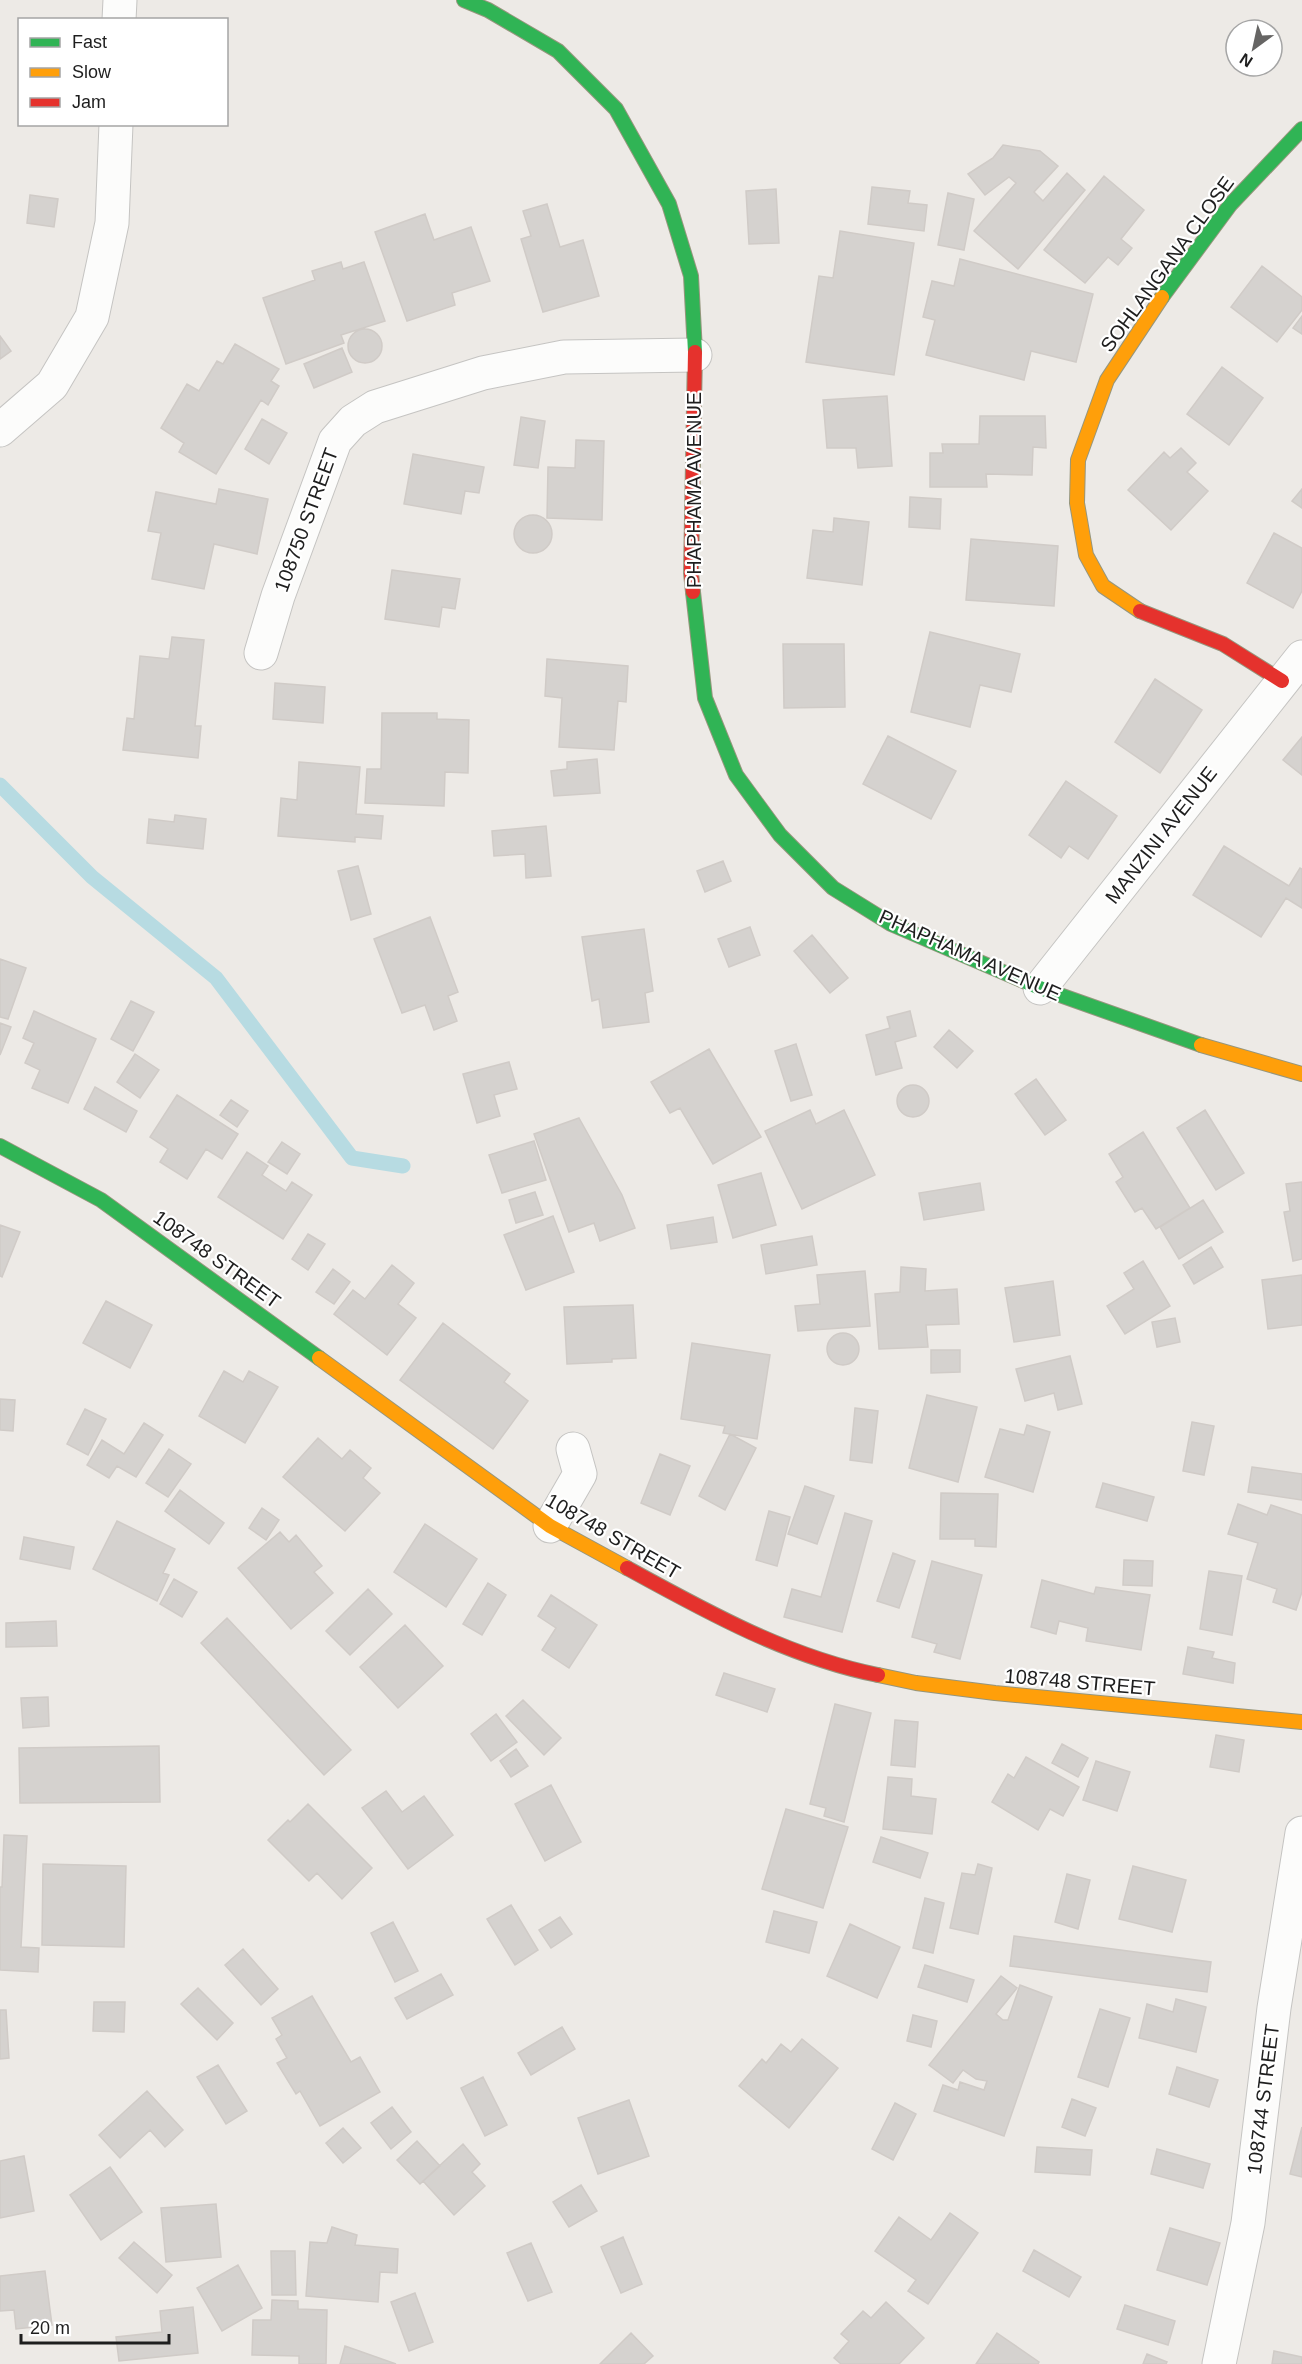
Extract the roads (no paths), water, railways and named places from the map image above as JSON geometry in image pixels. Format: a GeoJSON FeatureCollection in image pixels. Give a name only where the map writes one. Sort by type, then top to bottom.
{"type":"FeatureCollection","features":[{"type":"Feature","properties":{"kind":"street"},"geometry":{"type":"LineString","coordinates":[[120,0],[120,18]]}},
{"type":"Feature","properties":{"kind":"street","name":"PHAPHAMA AVENUE"},"geometry":{"type":"LineString","coordinates":[[480,3],[558,51],[616,109],[669,204],[691,276],[695,355],[691,573],[705,698],[736,775],[780,835],[833,888],[891,924],[1040,988],[1181,1039],[1302,1074]]}},
{"type":"Feature","properties":{"kind":"street"},"geometry":{"type":"LineString","coordinates":[[0,430],[52,385],[92,316],[112,223],[116,126]]}},
{"type":"Feature","properties":{"kind":"street","name":"SOHLANGANA CLOSE"},"geometry":{"type":"LineString","coordinates":[[1292,669],[1136,609],[1103,586],[1086,555],[1077,503],[1078,460],[1107,380],[1145,320],[1230,205],[1302,129]]}},
{"type":"Feature","properties":{"kind":"street","name":"108750 STREET"},"geometry":{"type":"LineString","coordinates":[[261,653],[278,596],[335,441],[353,421],[375,407],[483,373],[564,357],[695,355]]}},
{"type":"Feature","properties":{"kind":"street","name":"MANZINI AVENUE"},"geometry":{"type":"LineString","coordinates":[[1040,988],[1292,669]]}},
{"type":"Feature","properties":{"kind":"street","name":"108748 STREET"},"geometry":{"type":"LineString","coordinates":[[0,1146],[101,1200],[550,1526],[696,1606],[792,1652],[842,1668],[916,1683],[995,1693],[1302,1722]]}},
{"type":"Feature","properties":{"kind":"street"},"geometry":{"type":"LineString","coordinates":[[550,1526],[580,1473],[573,1449]]}},
{"type":"Feature","properties":{"kind":"street","name":"108744 STREET"},"geometry":{"type":"LineString","coordinates":[[1219,2364],[1248,2223],[1274,2008],[1302,1833]]}},
{"type":"Feature","properties":{"kind":"waterway"},"geometry":{"type":"LineString","coordinates":[[0,785],[92,877],[216,978],[352,1158],[403,1166]]}}]}
